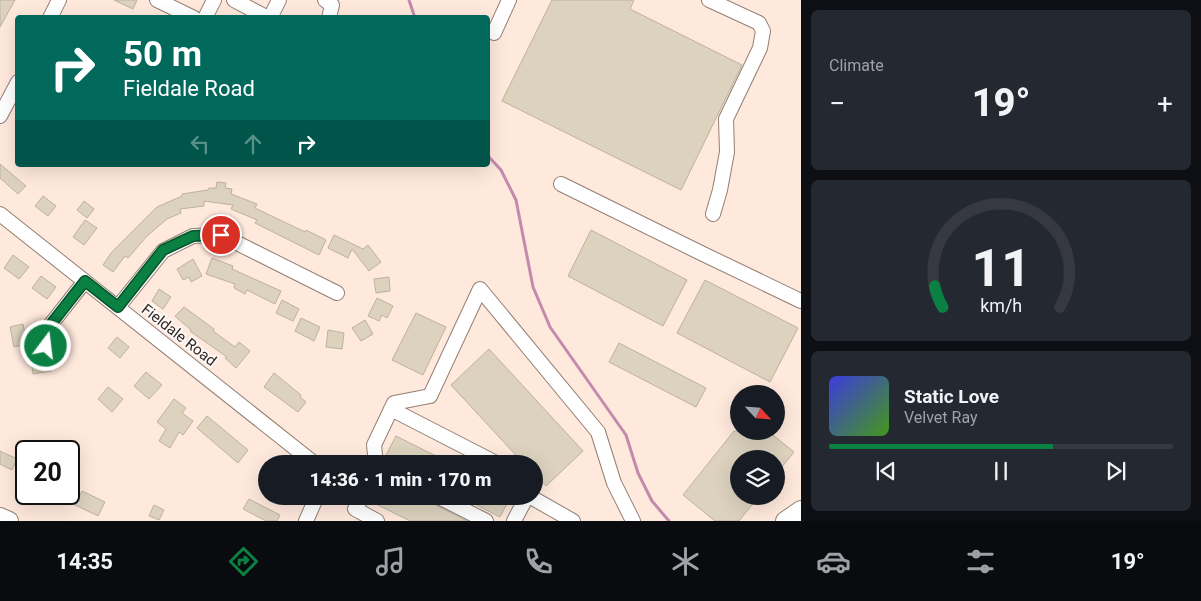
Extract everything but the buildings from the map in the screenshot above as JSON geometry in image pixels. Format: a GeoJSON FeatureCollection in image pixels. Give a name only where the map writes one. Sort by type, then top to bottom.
{"type":"FeatureCollection","features":[{"type":"Feature","properties":{"kind":"main road"},"geometry":{"type":"LineString","coordinates":[[785,521],[801,510]]}},
{"type":"Feature","properties":{"kind":"main road"},"geometry":{"type":"LineString","coordinates":[[0,516],[9,521]]}},
{"type":"Feature","properties":{"kind":"street"},"geometry":{"type":"LineString","coordinates":[[52,15],[59,0]]}},
{"type":"Feature","properties":{"kind":"street"},"geometry":{"type":"LineString","coordinates":[[157,0],[188,15]]}},
{"type":"Feature","properties":{"kind":"street"},"geometry":{"type":"LineString","coordinates":[[206,15],[214,0]]}},
{"type":"Feature","properties":{"kind":"street"},"geometry":{"type":"LineString","coordinates":[[234,0],[263,15]]}},
{"type":"Feature","properties":{"kind":"street"},"geometry":{"type":"LineString","coordinates":[[271,15],[279,0]]}},
{"type":"Feature","properties":{"kind":"street"},"geometry":{"type":"LineString","coordinates":[[325,0],[332,5],[330,15]]}},
{"type":"Feature","properties":{"kind":"street"},"geometry":{"type":"LineString","coordinates":[[494,33],[509,0]]}},
{"type":"Feature","properties":{"kind":"street"},"geometry":{"type":"LineString","coordinates":[[709,0],[759,23],[763,31],[760,48],[726,119],[727,152],[720,190],[713,214]]}},
{"type":"Feature","properties":{"kind":"street"},"geometry":{"type":"LineString","coordinates":[[0,116],[15,88]]}},
{"type":"Feature","properties":{"kind":"street"},"geometry":{"type":"LineString","coordinates":[[561,184],[801,301]]}},
{"type":"Feature","properties":{"kind":"street","name":"Fieldale Road"},"geometry":{"type":"LineString","coordinates":[[0,214],[303,455]]}},
{"type":"Feature","properties":{"kind":"street"},"geometry":{"type":"LineString","coordinates":[[118,307],[163,250],[193,236],[221,235],[337,293]]}},
{"type":"Feature","properties":{"kind":"street"},"geometry":{"type":"LineString","coordinates":[[46,346],[48,328],[85,281]]}},
{"type":"Feature","properties":{"kind":"street"},"geometry":{"type":"LineString","coordinates":[[375,455],[374,445],[394,403],[430,396],[480,288],[598,432],[614,483],[633,521]]}},
{"type":"Feature","properties":{"kind":"street"},"geometry":{"type":"LineString","coordinates":[[391,409],[480,455]]}},
{"type":"Feature","properties":{"kind":"street"},"geometry":{"type":"LineString","coordinates":[[543,504],[573,521]]}},
{"type":"Feature","properties":{"kind":"street"},"geometry":{"type":"LineString","coordinates":[[306,521],[313,505]]}},
{"type":"Feature","properties":{"kind":"street"},"geometry":{"type":"LineString","coordinates":[[358,505],[355,510],[377,521]]}},
{"type":"Feature","properties":{"kind":"street"},"geometry":{"type":"LineString","coordinates":[[455,505],[486,521]]}},
{"type":"Feature","properties":{"kind":"street"},"geometry":{"type":"LineString","coordinates":[[514,521],[523,505]]}},
{"type":"Feature","properties":{"kind":"waterway"},"geometry":{"type":"LineString","coordinates":[[409,0],[414,15]]}},
{"type":"Feature","properties":{"kind":"waterway"},"geometry":{"type":"LineString","coordinates":[[490,158],[501,170],[516,200],[533,287],[550,327],[626,435],[638,473],[652,501],[669,521]]}},
{"type":"Feature","properties":{"kind":"route"},"geometry":{"type":"LineString","coordinates":[[46,346],[48,328],[85,281],[118,307],[163,250],[193,236],[221,235]]}}]}
